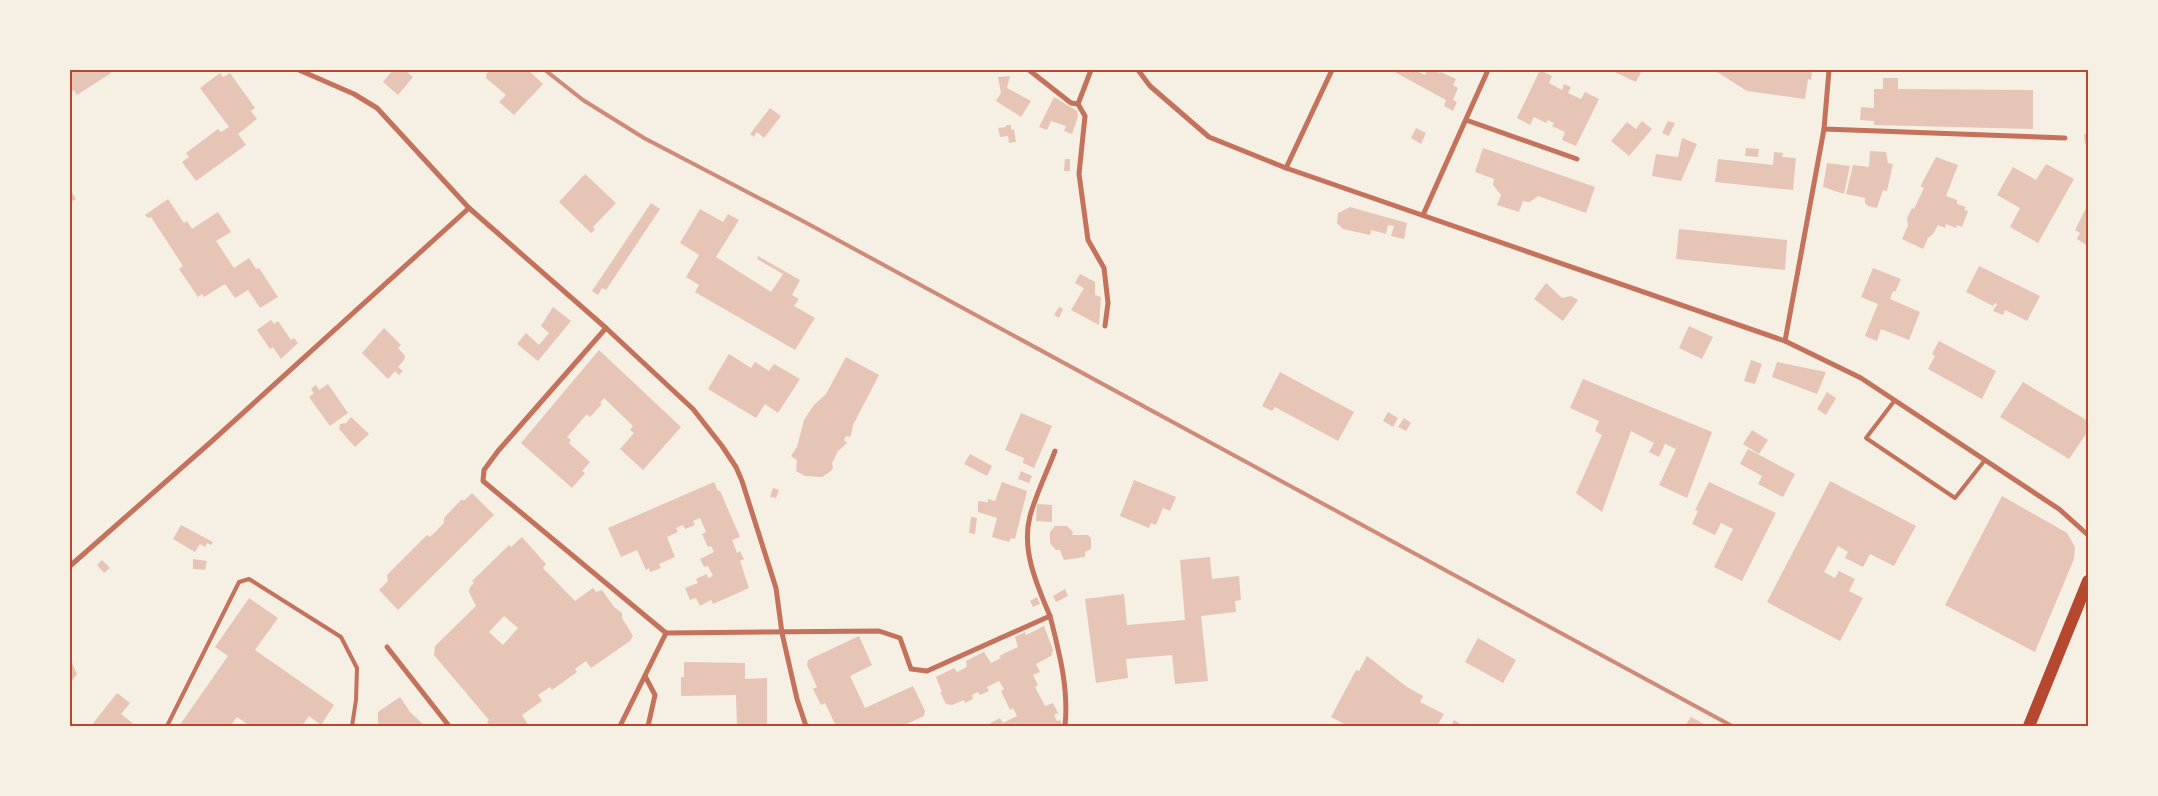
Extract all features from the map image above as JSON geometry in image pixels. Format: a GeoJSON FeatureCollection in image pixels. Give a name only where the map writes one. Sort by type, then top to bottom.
{"type":"FeatureCollection","features":[{"type":"Feature","properties":{"kind":"main road"},"geometry":{"type":"LineString","coordinates":[[2029,726],[2088,580]]}},
{"type":"Feature","properties":{"kind":"main road"},"geometry":{"type":"LineString","coordinates":[[2073,615],[2088,595]]}},
{"type":"Feature","properties":{"kind":"street"},"geometry":{"type":"LineString","coordinates":[[299,70],[354,94],[377,108],[469,208],[606,328],[693,409],[736,467],[742,481],[776,588],[782,633],[797,699],[806,726]]}},
{"type":"Feature","properties":{"kind":"street"},"geometry":{"type":"LineString","coordinates":[[1029,70],[1071,104],[1078,104]]}},
{"type":"Feature","properties":{"kind":"street"},"geometry":{"type":"LineString","coordinates":[[1078,104],[1091,70]]}},
{"type":"Feature","properties":{"kind":"street"},"geometry":{"type":"LineString","coordinates":[[1138,70],[1150,86],[1209,137],[1286,168],[1785,341],[1861,378],[2059,510],[2088,535]]}},
{"type":"Feature","properties":{"kind":"street"},"geometry":{"type":"LineString","coordinates":[[1286,168],[1332,70]]}},
{"type":"Feature","properties":{"kind":"street"},"geometry":{"type":"LineString","coordinates":[[1423,215],[1488,70]]}},
{"type":"Feature","properties":{"kind":"street"},"geometry":{"type":"LineString","coordinates":[[1785,341],[1824,129],[1829,70]]}},
{"type":"Feature","properties":{"kind":"street"},"geometry":{"type":"LineString","coordinates":[[1078,104],[1085,116],[1079,174],[1088,240],[1104,268],[1108,303],[1105,326]]}},
{"type":"Feature","properties":{"kind":"street"},"geometry":{"type":"LineString","coordinates":[[1466,120],[1577,159]]}},
{"type":"Feature","properties":{"kind":"street"},"geometry":{"type":"LineString","coordinates":[[1824,129],[2065,138]]}},
{"type":"Feature","properties":{"kind":"street"},"geometry":{"type":"LineString","coordinates":[[70,566],[212,442],[469,208]]}},
{"type":"Feature","properties":{"kind":"street"},"geometry":{"type":"LineString","coordinates":[[606,328],[498,451],[484,470],[482,481],[666,633],[879,631],[900,638],[911,669],[927,671],[1050,616]]}},
{"type":"Feature","properties":{"kind":"street"},"geometry":{"type":"LineString","coordinates":[[1055,451],[1030,516],[1027,544],[1031,565],[1050,616],[1064,676],[1067,709],[1065,726]]}},
{"type":"Feature","properties":{"kind":"street"},"geometry":{"type":"LineString","coordinates":[[620,726],[666,633]]}},
{"type":"Feature","properties":{"kind":"street"},"geometry":{"type":"LineString","coordinates":[[387,647],[448,726]]}},
{"type":"Feature","properties":{"kind":"street"},"geometry":{"type":"LineString","coordinates":[[645,676],[655,696],[648,726]]}},
{"type":"Feature","properties":{"kind":"lane"},"geometry":{"type":"LineString","coordinates":[[1895,400],[1866,438],[1955,498],[1985,460]]}},
{"type":"Feature","properties":{"kind":"lane"},"geometry":{"type":"LineString","coordinates":[[167,726],[238,582],[249,579],[341,638],[356,668],[356,700],[352,726]]}},
{"type":"Feature","properties":{"kind":"building"},"geometry":{"type":"Polygon","coordinates":[[[70,70],[109,70],[111,73],[77,95],[74,90],[70,93],[70,70]]]}},
{"type":"Feature","properties":{"kind":"building"},"geometry":{"type":"Polygon","coordinates":[[[393,70],[411,70],[408,73],[413,77],[398,95],[383,82],[393,70]]]}},
{"type":"Feature","properties":{"kind":"building"},"geometry":{"type":"Polygon","coordinates":[[[492,70],[528,70],[543,84],[514,115],[499,102],[506,95],[486,78],[487,73],[492,70]]]}},
{"type":"Feature","properties":{"kind":"building"},"geometry":{"type":"Polygon","coordinates":[[[1391,70],[1415,70],[1425,75],[1427,70],[1432,70],[1456,79],[1453,85],[1458,88],[1453,100],[1457,102],[1453,111],[1444,106],[1446,100],[1391,70]]]}},
{"type":"Feature","properties":{"kind":"building"},"geometry":{"type":"Polygon","coordinates":[[[1540,70],[1552,76],[1549,83],[1562,90],[1564,84],[1571,87],[1568,93],[1581,99],[1585,92],[1599,99],[1576,146],[1562,140],[1565,132],[1552,126],[1554,123],[1548,120],[1546,123],[1534,117],[1530,125],[1517,118],[1540,70]]]}},
{"type":"Feature","properties":{"kind":"building"},"geometry":{"type":"Polygon","coordinates":[[[1610,70],[1642,70],[1636,82],[1610,70]]]}},
{"type":"Feature","properties":{"kind":"building"},"geometry":{"type":"Polygon","coordinates":[[[1714,70],[1812,70],[1811,80],[1808,79],[1805,99],[1747,91],[1714,70]]]}},
{"type":"Feature","properties":{"kind":"building"},"geometry":{"type":"Polygon","coordinates":[[[220,73],[223,77],[230,73],[255,108],[251,111],[257,119],[238,134],[246,145],[196,181],[182,162],[189,157],[186,153],[218,129],[221,132],[229,127],[200,88],[220,73]]]}},
{"type":"Feature","properties":{"kind":"building"},"geometry":{"type":"Polygon","coordinates":[[[1010,76],[1007,88],[1031,101],[1021,117],[996,101],[1001,93],[998,77],[1010,76]]]}},
{"type":"Feature","properties":{"kind":"building"},"geometry":{"type":"Polygon","coordinates":[[[1883,78],[1898,78],[1898,89],[2033,90],[2033,129],[1874,125],[1874,121],[1860,120],[1861,107],[1874,108],[1874,89],[1883,89],[1883,78]]]}},
{"type":"Feature","properties":{"kind":"building"},"geometry":{"type":"Polygon","coordinates":[[[1054,97],[1077,111],[1078,116],[1072,134],[1064,131],[1066,126],[1051,121],[1047,130],[1039,127],[1054,97]]]}},
{"type":"Feature","properties":{"kind":"building"},"geometry":{"type":"Polygon","coordinates":[[[770,108],[781,116],[764,138],[757,132],[754,137],[750,134],[770,108]]]}},
{"type":"Feature","properties":{"kind":"building"},"geometry":{"type":"Polygon","coordinates":[[[1642,121],[1652,129],[1629,156],[1611,141],[1627,122],[1636,129],[1642,121]]]}},
{"type":"Feature","properties":{"kind":"building"},"geometry":{"type":"Polygon","coordinates":[[[1668,121],[1675,123],[1669,136],[1662,133],[1668,121]]]}},
{"type":"Feature","properties":{"kind":"building"},"geometry":{"type":"Polygon","coordinates":[[[1006,125],[1011,125],[1011,130],[1014,129],[1016,142],[1009,143],[1008,136],[1000,137],[998,128],[1006,127],[1006,125]]]}},
{"type":"Feature","properties":{"kind":"building"},"geometry":{"type":"Polygon","coordinates":[[[1416,128],[1426,133],[1421,144],[1411,138],[1416,128]]]}},
{"type":"Feature","properties":{"kind":"building"},"geometry":{"type":"Polygon","coordinates":[[[2084,134],[2088,134],[2088,143],[2085,144],[2084,134]]]}},
{"type":"Feature","properties":{"kind":"building"},"geometry":{"type":"Polygon","coordinates":[[[1682,138],[1697,144],[1681,181],[1652,176],[1656,154],[1678,157],[1682,138]]]}},
{"type":"Feature","properties":{"kind":"building"},"geometry":{"type":"Polygon","coordinates":[[[1483,148],[1595,187],[1586,213],[1538,196],[1530,202],[1523,201],[1519,212],[1497,205],[1501,195],[1493,185],[1494,179],[1475,172],[1483,148]]]}},
{"type":"Feature","properties":{"kind":"building"},"geometry":{"type":"Polygon","coordinates":[[[1746,148],[1759,149],[1758,157],[1745,156],[1746,148]]]}},
{"type":"Feature","properties":{"kind":"building"},"geometry":{"type":"Polygon","coordinates":[[[1870,151],[1886,152],[1888,163],[1893,164],[1887,191],[1883,190],[1877,208],[1868,206],[1865,203],[1865,198],[1846,194],[1853,165],[1869,167],[1870,151]]]}},
{"type":"Feature","properties":{"kind":"building"},"geometry":{"type":"Polygon","coordinates":[[[1774,152],[1783,153],[1782,157],[1796,158],[1793,190],[1715,182],[1718,159],[1773,165],[1774,152]]]}},
{"type":"Feature","properties":{"kind":"building"},"geometry":{"type":"Polygon","coordinates":[[[1936,157],[1958,165],[1946,196],[1957,200],[1957,204],[1966,207],[1964,210],[1968,211],[1962,227],[1957,225],[1956,228],[1946,224],[1945,228],[1938,225],[1933,234],[1928,238],[1923,249],[1902,239],[1908,226],[1907,218],[1912,208],[1914,209],[1924,188],[1921,185],[1936,157]]]}},
{"type":"Feature","properties":{"kind":"building"},"geometry":{"type":"Polygon","coordinates":[[[1065,159],[1070,159],[1070,171],[1064,171],[1065,159]]]}},
{"type":"Feature","properties":{"kind":"building"},"geometry":{"type":"Polygon","coordinates":[[[1827,163],[1850,166],[1844,194],[1823,187],[1827,163]]]}},
{"type":"Feature","properties":{"kind":"building"},"geometry":{"type":"Polygon","coordinates":[[[2046,164],[2074,179],[2038,243],[2010,227],[2020,208],[1997,195],[2013,167],[2036,180],[2046,164]]]}},
{"type":"Feature","properties":{"kind":"building"},"geometry":{"type":"Polygon","coordinates":[[[585,174],[616,203],[593,227],[595,230],[591,233],[559,202],[585,174]]]}},
{"type":"Feature","properties":{"kind":"building"},"geometry":{"type":"Polygon","coordinates":[[[70,189],[76,199],[70,202],[70,189]]]}},
{"type":"Feature","properties":{"kind":"building"},"geometry":{"type":"Polygon","coordinates":[[[168,199],[184,223],[187,221],[192,229],[218,212],[231,232],[216,241],[234,268],[249,258],[256,269],[259,268],[278,297],[260,308],[248,290],[235,298],[225,284],[204,297],[202,294],[198,297],[179,269],[183,266],[151,217],[148,218],[145,215],[168,199]]]}},
{"type":"Feature","properties":{"kind":"building"},"geometry":{"type":"Polygon","coordinates":[[[651,203],[660,209],[606,290],[602,288],[598,295],[592,291],[651,203]]]}},
{"type":"Feature","properties":{"kind":"building"},"geometry":{"type":"Polygon","coordinates":[[[2088,204],[2088,246],[2077,239],[2080,233],[2075,230],[2088,204]]]}},
{"type":"Feature","properties":{"kind":"building"},"geometry":{"type":"Polygon","coordinates":[[[1350,207],[1407,223],[1404,239],[1391,236],[1394,226],[1388,225],[1386,234],[1371,230],[1370,235],[1343,229],[1337,223],[1338,213],[1350,207]]]}},
{"type":"Feature","properties":{"kind":"building"},"geometry":{"type":"Polygon","coordinates":[[[700,209],[723,222],[728,214],[739,220],[716,257],[771,292],[783,274],[757,259],[758,256],[800,280],[792,295],[799,299],[794,306],[815,318],[795,350],[695,292],[699,285],[686,277],[699,255],[680,243],[700,209]]]}},
{"type":"Feature","properties":{"kind":"building"},"geometry":{"type":"Polygon","coordinates":[[[1679,229],[1787,240],[1785,270],[1676,259],[1679,229]]]}},
{"type":"Feature","properties":{"kind":"building"},"geometry":{"type":"Polygon","coordinates":[[[1979,266],[2040,296],[2027,321],[2005,310],[2003,315],[1993,311],[1997,304],[1995,303],[1993,306],[1966,292],[1979,266]]]}},
{"type":"Feature","properties":{"kind":"building"},"geometry":{"type":"Polygon","coordinates":[[[1873,268],[1901,279],[1890,299],[1920,312],[1909,340],[1881,329],[1877,341],[1865,336],[1878,304],[1861,297],[1873,268]]]}},
{"type":"Feature","properties":{"kind":"building"},"geometry":{"type":"Polygon","coordinates":[[[1080,274],[1095,282],[1095,295],[1101,297],[1099,325],[1071,310],[1084,288],[1075,283],[1080,274]]]}},
{"type":"Feature","properties":{"kind":"building"},"geometry":{"type":"Polygon","coordinates":[[[1546,283],[1562,298],[1571,296],[1578,300],[1563,321],[1534,299],[1546,283]]]}},
{"type":"Feature","properties":{"kind":"building"},"geometry":{"type":"Polygon","coordinates":[[[553,307],[571,321],[538,361],[517,344],[526,333],[539,345],[549,333],[541,326],[553,307]]]}},
{"type":"Feature","properties":{"kind":"building"},"geometry":{"type":"Polygon","coordinates":[[[1059,307],[1063,309],[1059,318],[1054,315],[1059,307]]]}},
{"type":"Feature","properties":{"kind":"building"},"geometry":{"type":"Polygon","coordinates":[[[271,320],[274,324],[278,321],[291,340],[294,338],[298,343],[281,359],[273,347],[270,349],[257,330],[271,320]]]}},
{"type":"Feature","properties":{"kind":"building"},"geometry":{"type":"Polygon","coordinates":[[[1689,326],[1713,337],[1702,359],[1679,348],[1689,326]]]}},
{"type":"Feature","properties":{"kind":"building"},"geometry":{"type":"Polygon","coordinates":[[[384,328],[401,345],[398,348],[405,356],[398,367],[403,371],[399,375],[395,371],[388,379],[362,353],[384,328]]]}},
{"type":"Feature","properties":{"kind":"building"},"geometry":{"type":"Polygon","coordinates":[[[1939,341],[1996,371],[1982,399],[1928,369],[1935,356],[1932,354],[1939,341]]]}},
{"type":"Feature","properties":{"kind":"building"},"geometry":{"type":"Polygon","coordinates":[[[599,350],[681,427],[643,470],[620,449],[634,433],[630,430],[633,426],[604,398],[600,403],[602,404],[590,417],[587,414],[567,437],[571,440],[569,443],[590,462],[582,471],[585,473],[572,488],[521,443],[599,350]]]}},
{"type":"Feature","properties":{"kind":"building"},"geometry":{"type":"Polygon","coordinates":[[[729,354],[751,368],[755,362],[769,371],[774,364],[800,379],[778,413],[765,404],[756,418],[708,389],[729,354]]]}},
{"type":"Feature","properties":{"kind":"building"},"geometry":{"type":"Polygon","coordinates":[[[846,357],[879,375],[853,425],[850,437],[846,436],[844,440],[847,443],[838,451],[832,463],[833,468],[831,471],[822,477],[805,476],[796,471],[797,460],[791,456],[797,447],[804,420],[814,405],[826,394],[846,357]]]}},
{"type":"Feature","properties":{"kind":"building"},"geometry":{"type":"Polygon","coordinates":[[[1751,360],[1762,364],[1755,384],[1744,381],[1751,360]]]}},
{"type":"Feature","properties":{"kind":"building"},"geometry":{"type":"Polygon","coordinates":[[[1777,362],[1826,372],[1817,394],[1772,377],[1777,362]]]}},
{"type":"Feature","properties":{"kind":"building"},"geometry":{"type":"Polygon","coordinates":[[[1280,372],[1354,412],[1338,441],[1275,407],[1272,411],[1262,406],[1280,372]]]}},
{"type":"Feature","properties":{"kind":"building"},"geometry":{"type":"Polygon","coordinates":[[[1583,379],[1712,432],[1687,498],[1659,485],[1676,449],[1665,444],[1659,457],[1649,452],[1654,443],[1631,431],[1602,512],[1576,493],[1602,435],[1595,431],[1599,421],[1570,408],[1583,379]]]}},
{"type":"Feature","properties":{"kind":"building"},"geometry":{"type":"Polygon","coordinates":[[[2023,382],[2088,421],[2088,431],[2069,459],[2000,417],[2023,382]]]}},
{"type":"Feature","properties":{"kind":"building"},"geometry":{"type":"Polygon","coordinates":[[[328,384],[348,413],[330,426],[309,397],[314,393],[311,389],[316,385],[319,390],[328,384]]]}},
{"type":"Feature","properties":{"kind":"building"},"geometry":{"type":"Polygon","coordinates":[[[1827,392],[1836,398],[1826,415],[1817,409],[1827,392]]]}},
{"type":"Feature","properties":{"kind":"building"},"geometry":{"type":"Polygon","coordinates":[[[1388,412],[1398,418],[1393,427],[1383,421],[1388,412]]]}},
{"type":"Feature","properties":{"kind":"building"},"geometry":{"type":"Polygon","coordinates":[[[1021,413],[1052,426],[1034,468],[1023,463],[1024,458],[1005,450],[1021,413]]]}},
{"type":"Feature","properties":{"kind":"building"},"geometry":{"type":"Polygon","coordinates":[[[351,417],[369,434],[355,447],[339,429],[340,424],[346,423],[351,417]]]}},
{"type":"Feature","properties":{"kind":"building"},"geometry":{"type":"Polygon","coordinates":[[[1404,418],[1411,423],[1406,431],[1398,427],[1404,418]]]}},
{"type":"Feature","properties":{"kind":"building"},"geometry":{"type":"Polygon","coordinates":[[[1752,430],[1768,440],[1759,454],[1743,444],[1752,430]]]}},
{"type":"Feature","properties":{"kind":"building"},"geometry":{"type":"Polygon","coordinates":[[[1748,449],[1795,474],[1783,497],[1758,484],[1762,476],[1740,464],[1748,449]]]}},
{"type":"Feature","properties":{"kind":"building"},"geometry":{"type":"Polygon","coordinates":[[[970,454],[992,466],[987,476],[964,464],[970,454]]]}},
{"type":"Feature","properties":{"kind":"building"},"geometry":{"type":"Polygon","coordinates":[[[1021,471],[1032,476],[1029,483],[1018,479],[1021,471]]]}},
{"type":"Feature","properties":{"kind":"building"},"geometry":{"type":"Polygon","coordinates":[[[1134,480],[1176,497],[1170,511],[1163,508],[1156,525],[1151,523],[1149,528],[1120,516],[1134,480]]]}},
{"type":"Feature","properties":{"kind":"building"},"geometry":{"type":"Polygon","coordinates":[[[1830,481],[1916,526],[1894,566],[1870,554],[1863,567],[1845,558],[1848,552],[1838,546],[1824,572],[1835,578],[1839,571],[1855,579],[1849,591],[1863,598],[1840,641],[1767,602],[1830,481]]]}},
{"type":"Feature","properties":{"kind":"building"},"geometry":{"type":"Polygon","coordinates":[[[714,482],[718,491],[720,491],[740,537],[732,540],[737,553],[740,551],[744,559],[740,561],[749,588],[713,604],[711,600],[700,606],[696,598],[690,600],[685,588],[698,583],[696,579],[707,574],[708,578],[713,576],[708,566],[704,567],[700,559],[714,552],[711,546],[708,547],[702,534],[706,532],[700,518],[693,521],[695,525],[685,529],[683,525],[676,528],[678,532],[667,537],[675,557],[659,564],[661,568],[650,572],[649,568],[646,570],[637,550],[621,557],[608,528],[714,482]]]}},
{"type":"Feature","properties":{"kind":"building"},"geometry":{"type":"Polygon","coordinates":[[[1002,482],[1027,491],[1015,539],[1011,538],[1009,542],[992,537],[997,518],[978,512],[978,501],[988,502],[988,499],[995,501],[1002,482]]]}},
{"type":"Feature","properties":{"kind":"building"},"geometry":{"type":"Polygon","coordinates":[[[1709,482],[1776,513],[1742,581],[1714,567],[1733,529],[1721,523],[1715,535],[1692,524],[1698,511],[1695,510],[1709,482]]]}},
{"type":"Feature","properties":{"kind":"building"},"geometry":{"type":"Polygon","coordinates":[[[773,488],[779,490],[776,498],[770,497],[773,488]]]}},
{"type":"Feature","properties":{"kind":"building"},"geometry":{"type":"Polygon","coordinates":[[[472,493],[494,515],[398,610],[379,590],[388,581],[387,575],[425,537],[428,535],[430,537],[444,523],[444,518],[461,500],[465,500],[472,493]]]}},
{"type":"Feature","properties":{"kind":"building"},"geometry":{"type":"Polygon","coordinates":[[[2002,496],[2067,533],[2075,547],[2074,559],[2035,652],[1945,605],[2002,496]]]}},
{"type":"Feature","properties":{"kind":"building"},"geometry":{"type":"Polygon","coordinates":[[[1037,504],[1052,505],[1052,522],[1036,521],[1037,504]]]}},
{"type":"Feature","properties":{"kind":"building"},"geometry":{"type":"Polygon","coordinates":[[[971,517],[977,518],[975,534],[969,533],[971,517]]]}},
{"type":"Feature","properties":{"kind":"building"},"geometry":{"type":"Polygon","coordinates":[[[181,525],[213,542],[211,545],[207,543],[205,547],[200,544],[195,552],[173,539],[181,525]]]}},
{"type":"Feature","properties":{"kind":"building"},"geometry":{"type":"Polygon","coordinates":[[[1055,526],[1067,526],[1073,532],[1072,535],[1088,535],[1091,538],[1091,549],[1085,552],[1085,557],[1064,560],[1060,550],[1056,550],[1050,543],[1050,532],[1055,526]]]}},
{"type":"Feature","properties":{"kind":"building"},"geometry":{"type":"Polygon","coordinates":[[[522,537],[546,564],[543,568],[575,601],[593,588],[596,592],[602,590],[614,607],[622,613],[622,618],[633,636],[630,641],[591,668],[586,661],[575,669],[577,672],[552,690],[550,687],[538,695],[542,701],[522,715],[529,726],[490,726],[487,722],[489,720],[434,655],[435,646],[476,606],[469,592],[470,587],[474,583],[472,581],[509,545],[511,547],[522,537]],[[504,616],[489,632],[503,645],[518,628],[504,616]]]}},
{"type":"Feature","properties":{"kind":"building"},"geometry":{"type":"Polygon","coordinates":[[[1210,557],[1212,579],[1239,576],[1241,600],[1235,601],[1236,612],[1201,616],[1208,681],[1175,684],[1172,655],[1126,659],[1128,678],[1096,683],[1085,599],[1124,594],[1127,625],[1185,620],[1180,560],[1210,557]]]}},
{"type":"Feature","properties":{"kind":"building"},"geometry":{"type":"Polygon","coordinates":[[[193,559],[207,561],[205,570],[193,569],[193,559]]]}},
{"type":"Feature","properties":{"kind":"building"},"geometry":{"type":"Polygon","coordinates":[[[102,560],[110,568],[104,573],[97,565],[102,560]]]}},
{"type":"Feature","properties":{"kind":"building"},"geometry":{"type":"Polygon","coordinates":[[[1065,589],[1068,596],[1056,602],[1053,596],[1065,589]]]}},
{"type":"Feature","properties":{"kind":"building"},"geometry":{"type":"Polygon","coordinates":[[[1037,597],[1040,604],[1033,607],[1030,601],[1037,597]]]}},
{"type":"Feature","properties":{"kind":"building"},"geometry":{"type":"Polygon","coordinates":[[[249,598],[278,618],[255,650],[334,705],[321,725],[309,716],[302,726],[250,726],[237,717],[230,726],[179,726],[228,656],[215,647],[249,598]]]}},
{"type":"Feature","properties":{"kind":"building"},"geometry":{"type":"Polygon","coordinates":[[[1044,626],[1053,650],[1051,656],[1036,664],[1040,672],[1033,675],[1038,685],[1035,687],[1045,706],[1053,703],[1058,713],[1054,715],[1063,726],[985,726],[1000,718],[1003,723],[1017,716],[1013,708],[1010,710],[1001,691],[1004,689],[999,681],[987,687],[989,691],[980,695],[978,692],[972,695],[973,699],[965,703],[964,700],[952,705],[946,704],[936,677],[954,668],[957,672],[967,667],[966,661],[984,652],[991,663],[1001,658],[999,656],[1018,647],[1015,637],[1025,632],[1026,635],[1044,626]]]}},
{"type":"Feature","properties":{"kind":"building"},"geometry":{"type":"Polygon","coordinates":[[[859,636],[872,665],[850,676],[865,708],[913,686],[925,711],[924,716],[902,726],[870,726],[869,724],[864,726],[836,726],[825,703],[821,705],[813,689],[817,687],[807,665],[808,660],[859,636]]]}},
{"type":"Feature","properties":{"kind":"building"},"geometry":{"type":"Polygon","coordinates":[[[1478,638],[1516,660],[1503,683],[1465,662],[1478,638]]]}},
{"type":"Feature","properties":{"kind":"building"},"geometry":{"type":"Polygon","coordinates":[[[1367,656],[1407,687],[1423,696],[1420,702],[1444,714],[1437,726],[1348,726],[1331,717],[1356,670],[1359,671],[1367,656]]]}},
{"type":"Feature","properties":{"kind":"building"},"geometry":{"type":"Polygon","coordinates":[[[70,658],[77,674],[70,683],[70,658]]]}},
{"type":"Feature","properties":{"kind":"building"},"geometry":{"type":"Polygon","coordinates":[[[684,662],[745,663],[745,679],[767,678],[767,726],[737,726],[736,695],[681,696],[681,677],[684,677],[684,662]]]}},
{"type":"Feature","properties":{"kind":"building"},"geometry":{"type":"Polygon","coordinates":[[[117,693],[130,703],[121,714],[136,726],[91,726],[117,693]]]}},
{"type":"Feature","properties":{"kind":"building"},"geometry":{"type":"Polygon","coordinates":[[[400,697],[410,712],[425,726],[378,726],[378,712],[400,697]]]}},
{"type":"Feature","properties":{"kind":"building"},"geometry":{"type":"Polygon","coordinates":[[[1691,717],[1708,726],[1685,726],[1691,717]]]}},
{"type":"Feature","properties":{"kind":"building"},"geometry":{"type":"Polygon","coordinates":[[[1454,720],[1464,726],[1451,726],[1454,720]]]}},
{"type":"Feature","properties":{"kind":"railway"},"geometry":{"type":"LineString","coordinates":[[545,70],[583,100],[644,138],[801,220],[1732,726]]}}]}
